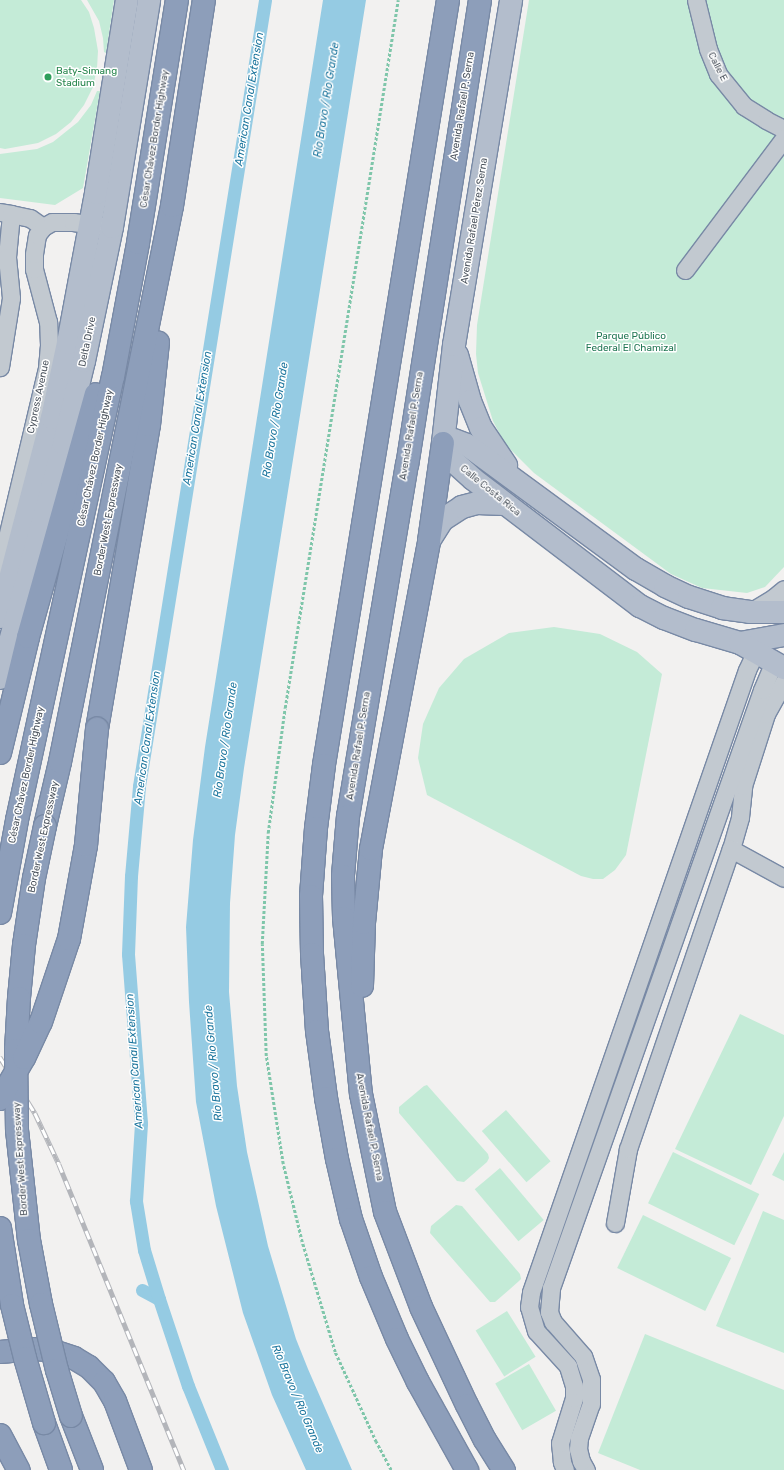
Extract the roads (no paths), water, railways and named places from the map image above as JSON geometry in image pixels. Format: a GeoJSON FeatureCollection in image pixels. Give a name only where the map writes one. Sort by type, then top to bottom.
{"type":"FeatureCollection","features":[{"type":"Feature","properties":{"kind":"highway","name":"César Chávez Border Highway"},"geometry":{"type":"LineString","coordinates":[[0,913],[17,820],[113,377],[138,243],[177,0]]}},
{"type":"Feature","properties":{"kind":"highway"},"geometry":{"type":"LineString","coordinates":[[0,1099],[24,1058],[41,1022],[69,939],[86,845],[98,729],[149,424],[172,206],[204,0]]}},
{"type":"Feature","properties":{"kind":"highway"},"geometry":{"type":"LineString","coordinates":[[448,0],[324,765],[316,828],[312,888],[312,954],[317,1031],[326,1098],[337,1159],[352,1219],[371,1277],[397,1339],[418,1382],[467,1470]]}},
{"type":"Feature","properties":{"kind":"highway","name":"Avenida Rafael P. Serna"},"geometry":{"type":"LineString","coordinates":[[480,0],[407,464],[348,816],[343,876],[344,918],[354,1035],[361,1094],[385,1212],[421,1307],[485,1440],[504,1470]]}},
{"type":"Feature","properties":{"kind":"highway","name":"Border West Expressway"},"geometry":{"type":"LineString","coordinates":[[92,1470],[71,1416],[57,1370],[41,1304],[29,1240],[17,1130],[16,1050],[19,998],[24,945],[34,878],[60,762],[172,206]]}},
{"type":"Feature","properties":{"kind":"highway"},"geometry":{"type":"LineString","coordinates":[[0,753],[30,630],[138,243]]}},
{"type":"Feature","properties":{"kind":"highway"},"geometry":{"type":"LineString","coordinates":[[354,1035],[362,985],[364,923],[371,849],[429,541],[443,442]]}},
{"type":"Feature","properties":{"kind":"highway"},"geometry":{"type":"LineString","coordinates":[[0,1228],[12,1305],[25,1358],[44,1423],[61,1470]]}},
{"type":"Feature","properties":{"kind":"highway"},"geometry":{"type":"LineString","coordinates":[[0,1352],[32,1349],[50,1350],[74,1358],[89,1368],[104,1382],[115,1401],[140,1470]]}},
{"type":"Feature","properties":{"kind":"highway"},"geometry":{"type":"LineString","coordinates":[[0,1435],[10,1457]]}},
{"type":"Feature","properties":{"kind":"main road","name":"Delta Drive"},"geometry":{"type":"LineString","coordinates":[[0,617],[52,418],[90,224],[126,0]]}},
{"type":"Feature","properties":{"kind":"main road","name":"Delta Drive"},"geometry":{"type":"LineString","coordinates":[[0,678],[66,436],[84,362],[112,227],[149,0]]}},
{"type":"Feature","properties":{"kind":"main road","name":"Avenida Rafael Pérez Serna"},"geometry":{"type":"LineString","coordinates":[[443,442],[454,345],[511,0]]}},
{"type":"Feature","properties":{"kind":"main road"},"geometry":{"type":"LineString","coordinates":[[454,345],[470,401],[481,428],[497,454],[520,484]]}},
{"type":"Feature","properties":{"kind":"main road"},"geometry":{"type":"LineString","coordinates":[[443,442],[454,440],[467,445],[636,569],[665,586],[689,597],[722,608],[750,612],[784,612]]}},
{"type":"Feature","properties":{"kind":"main road","name":"Calle Costa Rica"},"geometry":{"type":"LineString","coordinates":[[443,442],[452,460],[472,479],[640,606],[664,618],[764,656],[784,635]]}},
{"type":"Feature","properties":{"kind":"main road"},"geometry":{"type":"LineString","coordinates":[[429,541],[442,520],[462,507],[477,503],[504,504]]}},
{"type":"Feature","properties":{"kind":"street","name":"Calle E"},"geometry":{"type":"LineString","coordinates":[[696,0],[708,49],[718,74],[744,106],[784,129]]}},
{"type":"Feature","properties":{"kind":"street"},"geometry":{"type":"LineString","coordinates":[[685,270],[784,138]]}},
{"type":"Feature","properties":{"kind":"street"},"geometry":{"type":"LineString","coordinates":[[0,367],[3,327],[11,298],[7,257],[6,213],[30,218],[43,227],[52,222],[112,227]]}},
{"type":"Feature","properties":{"kind":"street","name":"Cypress Avenue"},"geometry":{"type":"LineString","coordinates":[[0,567],[3,541],[47,368],[49,345],[48,322],[34,269],[34,254],[37,235],[43,227]]}},
{"type":"Feature","properties":{"kind":"street"},"geometry":{"type":"LineString","coordinates":[[750,612],[774,598],[784,589]]}},
{"type":"Feature","properties":{"kind":"street"},"geometry":{"type":"LineString","coordinates":[[565,1470],[562,1462],[560,1443],[574,1398],[573,1381],[568,1366],[536,1331],[529,1307],[531,1292],[742,683],[764,656]]}},
{"type":"Feature","properties":{"kind":"street"},"geometry":{"type":"LineString","coordinates":[[586,1470],[581,1461],[578,1443],[591,1404],[591,1379],[583,1356],[553,1322],[549,1312],[551,1288],[762,690],[764,656]]}},
{"type":"Feature","properties":{"kind":"street"},"geometry":{"type":"LineString","coordinates":[[615,1223],[628,1149],[731,849],[740,817],[743,786],[766,714],[784,682]]}},
{"type":"Feature","properties":{"kind":"street"},"geometry":{"type":"LineString","coordinates":[[742,683],[762,690]]}},
{"type":"Feature","properties":{"kind":"street"},"geometry":{"type":"LineString","coordinates":[[732,715],[751,721]]}},
{"type":"Feature","properties":{"kind":"street"},"geometry":{"type":"LineString","coordinates":[[731,849],[784,878]]}},
{"type":"Feature","properties":{"kind":"street"},"geometry":{"type":"LineString","coordinates":[[638,986],[647,988],[652,1000]]}},
{"type":"Feature","properties":{"kind":"water","name":"Río Bravo / Rio Grande"},"geometry":{"type":"Polygon","coordinates":[[[323,0],[366,0],[244,768],[235,835],[230,903],[229,992],[237,1086],[247,1152],[268,1246],[296,1339],[352,1470],[306,1470],[272,1395],[243,1313],[216,1206],[196,1102],[189,1002],[186,927],[193,840],[205,747],[323,0]]]}},
{"type":"Feature","properties":{"kind":"waterway","name":"American Canal Extension"},"geometry":{"type":"LineString","coordinates":[[222,1470],[188,1386],[144,1250],[136,1201],[141,1123],[128,954],[131,876],[139,786],[265,0]]}},
{"type":"Feature","properties":{"kind":"waterway"},"geometry":{"type":"LineString","coordinates":[[142,1290],[159,1299]]}},
{"type":"Feature","properties":{"kind":"railway"},"geometry":{"type":"LineString","coordinates":[[0,1057],[35,1113],[59,1164],[184,1470]]}},
{"type":"Feature","properties":{"kind":"place","name":"Baty-Simang Stadium"},"geometry":{"type":"Point","coordinates":[48,77]}},
{"type":"Feature","properties":{"kind":"park label","name":"Parque Público Federal El Chamizal"},"geometry":{"type":"Point","coordinates":[631,342]}}]}
